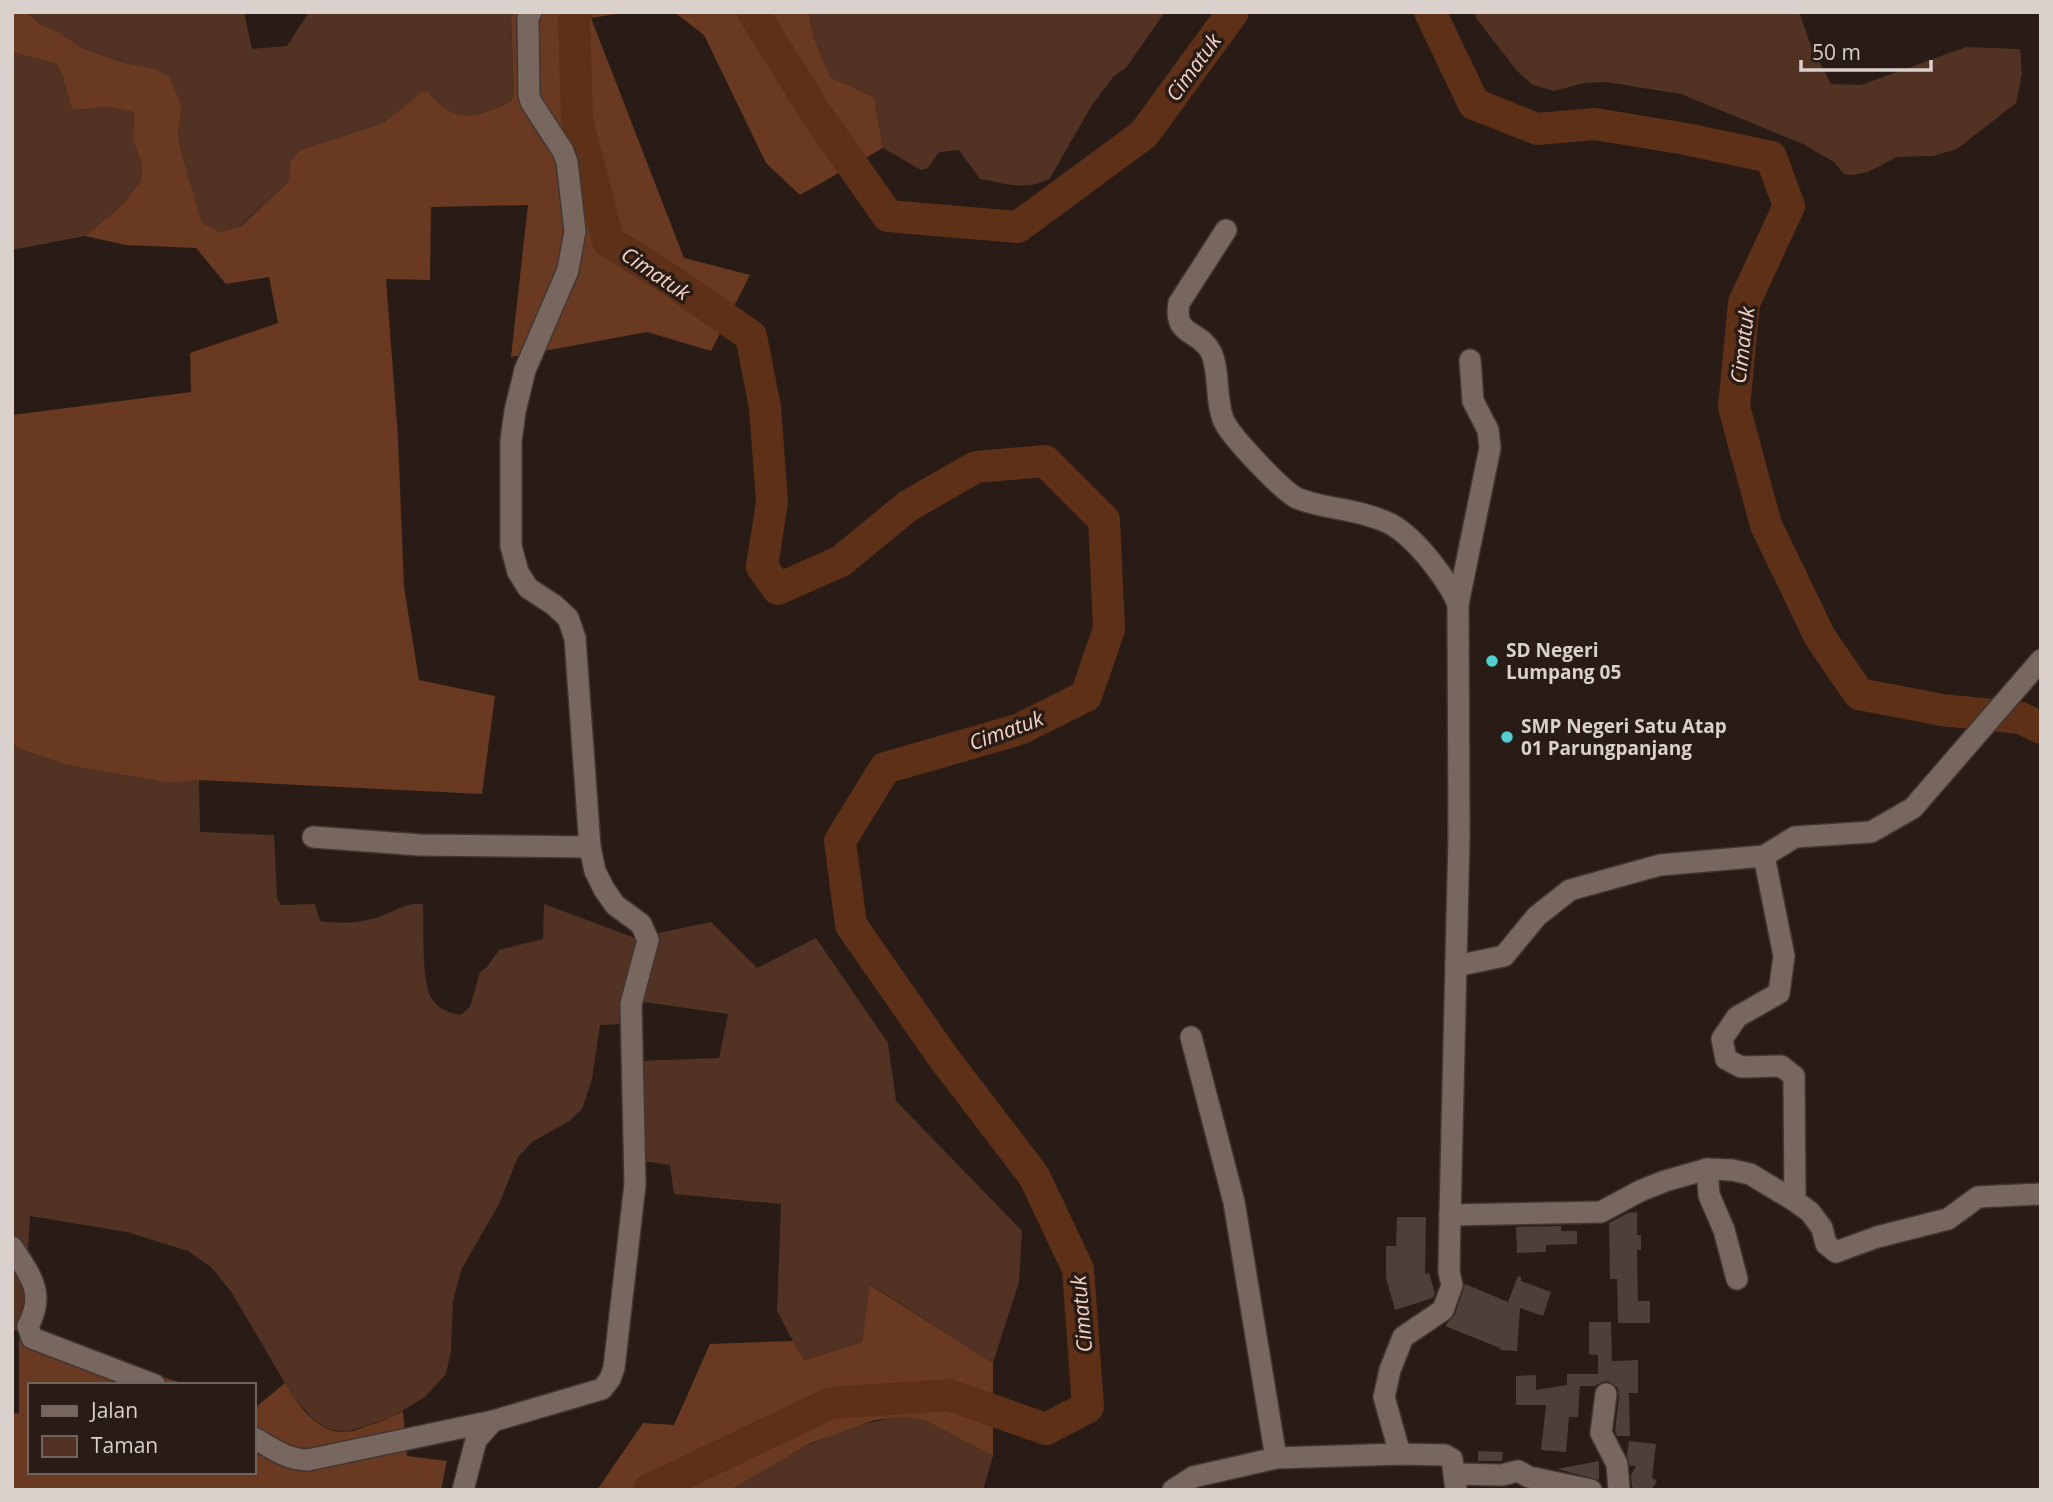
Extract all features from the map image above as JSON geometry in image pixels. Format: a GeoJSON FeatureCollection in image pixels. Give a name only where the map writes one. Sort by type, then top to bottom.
{"type":"FeatureCollection","features":[{"type":"Feature","properties":{"kind":"street"},"geometry":{"type":"LineString","coordinates":[[256,1439],[296,1460],[309,1460],[493,1421],[602,1389],[614,1368],[635,1184],[631,1004],[648,940],[641,924],[615,905],[595,871],[590,846],[575,638],[568,618],[554,605],[527,588],[518,572],[511,547],[511,441],[515,411],[525,370],[568,270],[575,231],[567,162],[529,95],[528,18],[531,12]]}},
{"type":"Feature","properties":{"kind":"street"},"geometry":{"type":"LineString","coordinates":[[1226,230],[1179,303],[1177,316],[1181,327],[1203,343],[1211,353],[1224,424],[1272,478],[1295,498],[1362,514],[1394,526],[1420,550],[1453,592],[1458,604]]}},
{"type":"Feature","properties":{"kind":"street"},"geometry":{"type":"LineString","coordinates":[[1400,1454],[1384,1397],[1390,1370],[1403,1337],[1444,1310],[1451,1285],[1450,1215],[1459,836],[1458,604],[1490,448],[1488,430],[1473,401],[1471,360]]}},
{"type":"Feature","properties":{"kind":"street"},"geometry":{"type":"LineString","coordinates":[[1456,966],[1504,956],[1537,916],[1570,891],[1660,865],[1763,856],[1795,836],[1871,832],[1913,808],[2041,660]]}},
{"type":"Feature","properties":{"kind":"street"},"geometry":{"type":"LineString","coordinates":[[313,837],[421,845],[590,846]]}},
{"type":"Feature","properties":{"kind":"street"},"geometry":{"type":"LineString","coordinates":[[1763,856],[1784,956],[1779,993],[1737,1017],[1722,1039],[1726,1059],[1741,1067],[1781,1066],[1794,1076],[1795,1201]]}},
{"type":"Feature","properties":{"kind":"street"},"geometry":{"type":"LineString","coordinates":[[1191,1037],[1234,1202],[1276,1458]]}},
{"type":"Feature","properties":{"kind":"street"},"geometry":{"type":"LineString","coordinates":[[1450,1215],[1601,1212],[1665,1181],[1707,1169],[1732,1170],[1750,1174],[1810,1212],[1822,1228],[1826,1244],[1836,1252],[1877,1237],[1948,1219],[1978,1198],[2041,1194]]}},
{"type":"Feature","properties":{"kind":"street"},"geometry":{"type":"LineString","coordinates":[[1707,1169],[1709,1195],[1724,1230],[1737,1279]]}},
{"type":"Feature","properties":{"kind":"street"},"geometry":{"type":"LineString","coordinates":[[12,1247],[35,1282],[35,1313],[28,1326],[32,1339],[150,1383]]}},
{"type":"Feature","properties":{"kind":"street"},"geometry":{"type":"LineString","coordinates":[[1606,1394],[1601,1433],[1617,1464],[1619,1490]]}},
{"type":"Feature","properties":{"kind":"street"},"geometry":{"type":"LineString","coordinates":[[463,1490],[475,1440],[493,1421]]}},
{"type":"Feature","properties":{"kind":"street"},"geometry":{"type":"LineString","coordinates":[[1173,1490],[1193,1478],[1276,1458],[1400,1454],[1445,1455],[1452,1459],[1456,1482],[1518,1471],[1529,1477],[1591,1490]]}},
{"type":"Feature","properties":{"kind":"green space"},"geometry":{"type":"Polygon","coordinates":[[[27,12],[244,12],[252,49],[287,46],[309,12],[514,12],[511,18],[514,93],[511,102],[486,112],[467,115],[449,110],[428,92],[422,92],[383,123],[300,150],[290,161],[289,181],[240,226],[220,232],[202,224],[178,135],[182,107],[152,68],[124,63],[80,47],[59,32],[39,24],[27,12]]]}},
{"type":"Feature","properties":{"kind":"green space"},"geometry":{"type":"Polygon","coordinates":[[[808,12],[1165,12],[1126,68],[1114,76],[1092,105],[1050,178],[1025,186],[980,179],[959,150],[939,152],[928,168],[921,170],[883,148],[874,97],[830,77],[814,38],[808,12]]]}},
{"type":"Feature","properties":{"kind":"green space"},"geometry":{"type":"Polygon","coordinates":[[[1475,12],[1799,12],[1810,43],[1831,84],[1861,85],[1966,47],[2020,49],[2022,74],[2016,103],[1957,149],[1933,156],[1897,157],[1868,172],[1844,174],[1834,162],[1803,144],[1681,94],[1606,82],[1584,83],[1554,91],[1533,85],[1517,71],[1476,18],[1475,12]]]}},
{"type":"Feature","properties":{"kind":"green space"},"geometry":{"type":"Polygon","coordinates":[[[12,52],[56,64],[62,74],[72,110],[107,107],[134,112],[133,140],[142,165],[141,181],[121,206],[85,236],[12,250],[12,52]]]}},
{"type":"Feature","properties":{"kind":"green space"},"geometry":{"type":"Polygon","coordinates":[[[12,743],[20,749],[66,765],[170,783],[199,780],[200,832],[274,835],[277,898],[281,905],[315,904],[320,921],[362,921],[404,906],[423,904],[428,992],[445,1010],[461,1015],[470,1007],[480,972],[499,950],[543,939],[544,904],[635,938],[711,922],[757,968],[816,938],[888,1043],[896,1101],[1022,1231],[1019,1282],[993,1363],[871,1285],[862,1342],[803,1360],[777,1311],[781,1204],[674,1194],[670,1165],[635,1160],[636,1061],[719,1058],[728,1014],[623,999],[619,1024],[600,1025],[592,1079],[582,1109],[568,1122],[532,1142],[518,1157],[499,1204],[461,1270],[453,1301],[451,1351],[446,1374],[425,1397],[390,1418],[346,1432],[329,1429],[315,1421],[293,1397],[232,1293],[212,1268],[188,1251],[127,1232],[30,1216],[26,1285],[29,1317],[19,1331],[12,1330],[12,743]]]}},
{"type":"Feature","properties":{"kind":"green space"},"geometry":{"type":"Polygon","coordinates":[[[905,1417],[926,1421],[993,1456],[983,1490],[730,1490],[813,1443],[857,1426],[905,1417]]]}},
{"type":"Feature","properties":{"kind":"shaded area"},"geometry":{"type":"Polygon","coordinates":[[[12,12],[27,12],[39,24],[59,32],[80,47],[124,63],[152,68],[169,77],[182,107],[178,135],[202,223],[220,232],[241,226],[289,181],[290,161],[300,150],[383,123],[422,92],[428,92],[439,103],[458,114],[486,112],[511,102],[514,93],[511,18],[514,12],[629,12],[591,18],[684,258],[750,275],[711,351],[647,332],[511,357],[528,205],[431,207],[430,280],[386,279],[398,438],[404,587],[419,680],[495,696],[482,794],[199,780],[170,783],[66,765],[20,749],[12,743],[12,415],[191,392],[190,353],[278,323],[269,277],[226,284],[196,248],[126,245],[85,236],[121,206],[141,181],[142,165],[133,140],[134,112],[107,107],[72,110],[62,74],[56,64],[12,52],[12,12]]]}},
{"type":"Feature","properties":{"kind":"shaded area"},"geometry":{"type":"Polygon","coordinates":[[[674,12],[808,12],[814,38],[830,77],[874,97],[883,148],[800,195],[766,163],[704,35],[674,12]]]}},
{"type":"Feature","properties":{"kind":"shaded area"},"geometry":{"type":"Polygon","coordinates":[[[870,1285],[993,1363],[993,1456],[926,1421],[905,1417],[875,1420],[811,1443],[730,1490],[597,1490],[643,1423],[674,1425],[710,1344],[793,1341],[804,1360],[862,1342],[870,1285]]]}},
{"type":"Feature","properties":{"kind":"shaded area"},"geometry":{"type":"Polygon","coordinates":[[[19,1331],[182,1383],[28,1383],[28,1474],[256,1474],[256,1406],[285,1383],[310,1416],[326,1428],[336,1431],[354,1431],[403,1411],[407,1456],[447,1461],[441,1490],[12,1490],[12,1414],[19,1413],[19,1331]]]}},
{"type":"Feature","properties":{"kind":"building"},"geometry":{"type":"Polygon","coordinates":[[[1637,1212],[1637,1235],[1641,1235],[1641,1250],[1637,1250],[1638,1301],[1650,1301],[1650,1323],[1618,1323],[1617,1279],[1610,1279],[1609,1223],[1628,1213],[1637,1212]]]}},
{"type":"Feature","properties":{"kind":"building"},"geometry":{"type":"Polygon","coordinates":[[[1397,1217],[1426,1217],[1425,1274],[1429,1273],[1435,1293],[1433,1298],[1395,1310],[1386,1278],[1386,1246],[1396,1246],[1397,1217]]]}},
{"type":"Feature","properties":{"kind":"building"},"geometry":{"type":"Polygon","coordinates":[[[1561,1226],[1561,1231],[1577,1231],[1577,1244],[1546,1245],[1546,1252],[1517,1253],[1516,1227],[1561,1226]]]}},
{"type":"Feature","properties":{"kind":"building"},"geometry":{"type":"Polygon","coordinates":[[[1518,1276],[1521,1281],[1551,1292],[1543,1316],[1520,1308],[1517,1351],[1500,1350],[1445,1326],[1455,1314],[1465,1284],[1508,1302],[1518,1276]]]}},
{"type":"Feature","properties":{"kind":"building"},"geometry":{"type":"Polygon","coordinates":[[[1589,1322],[1611,1322],[1612,1361],[1638,1360],[1638,1393],[1629,1393],[1630,1436],[1617,1436],[1615,1431],[1618,1388],[1608,1381],[1595,1386],[1580,1386],[1578,1417],[1569,1417],[1566,1452],[1541,1450],[1546,1405],[1516,1405],[1516,1376],[1536,1375],[1536,1390],[1567,1385],[1567,1374],[1598,1374],[1598,1355],[1589,1354],[1589,1322]]]}},
{"type":"Feature","properties":{"kind":"building"},"geometry":{"type":"Polygon","coordinates":[[[1629,1441],[1656,1444],[1652,1478],[1657,1481],[1651,1490],[1637,1490],[1632,1487],[1631,1475],[1636,1466],[1630,1466],[1627,1455],[1629,1441]]]}},
{"type":"Feature","properties":{"kind":"building"},"geometry":{"type":"Polygon","coordinates":[[[1478,1451],[1503,1452],[1502,1461],[1478,1461],[1478,1451]]]}},
{"type":"Feature","properties":{"kind":"building"},"geometry":{"type":"Polygon","coordinates":[[[1599,1461],[1599,1480],[1557,1469],[1599,1461]]]}},
{"type":"Feature","properties":{"kind":"waterway","name":"Cimatuk"},"geometry":{"type":"LineString","coordinates":[[577,12],[574,18],[577,119],[608,241],[751,336],[765,407],[772,502],[762,567],[778,589],[841,561],[908,506],[976,467],[1045,461],[1104,520],[1109,629],[1086,696],[1020,729],[885,768],[840,841],[851,925],[943,1057],[1034,1176],[1078,1269],[1088,1407],[1046,1429],[949,1395],[831,1403],[649,1490]]}},
{"type":"Feature","properties":{"kind":"waterway","name":"Cimatuk"},"geometry":{"type":"LineString","coordinates":[[753,12],[817,115],[888,216],[1018,227],[1144,134],[1233,12]]}},
{"type":"Feature","properties":{"kind":"waterway","name":"Cimatuk"},"geometry":{"type":"LineString","coordinates":[[1430,12],[1474,104],[1537,129],[1595,124],[1771,157],[1789,206],[1744,303],[1734,407],[1766,525],[1820,637],[1859,694],[1942,710],[2021,718],[2041,728]]}},
{"type":"Feature","properties":{"kind":"place","name":"SD Negeri Lumpang 05"},"geometry":{"type":"Point","coordinates":[1492,661]}},
{"type":"Feature","properties":{"kind":"place","name":"SMP Negeri Satu Atap 01 Parungpanjang"},"geometry":{"type":"Point","coordinates":[1507,737]}}]}
